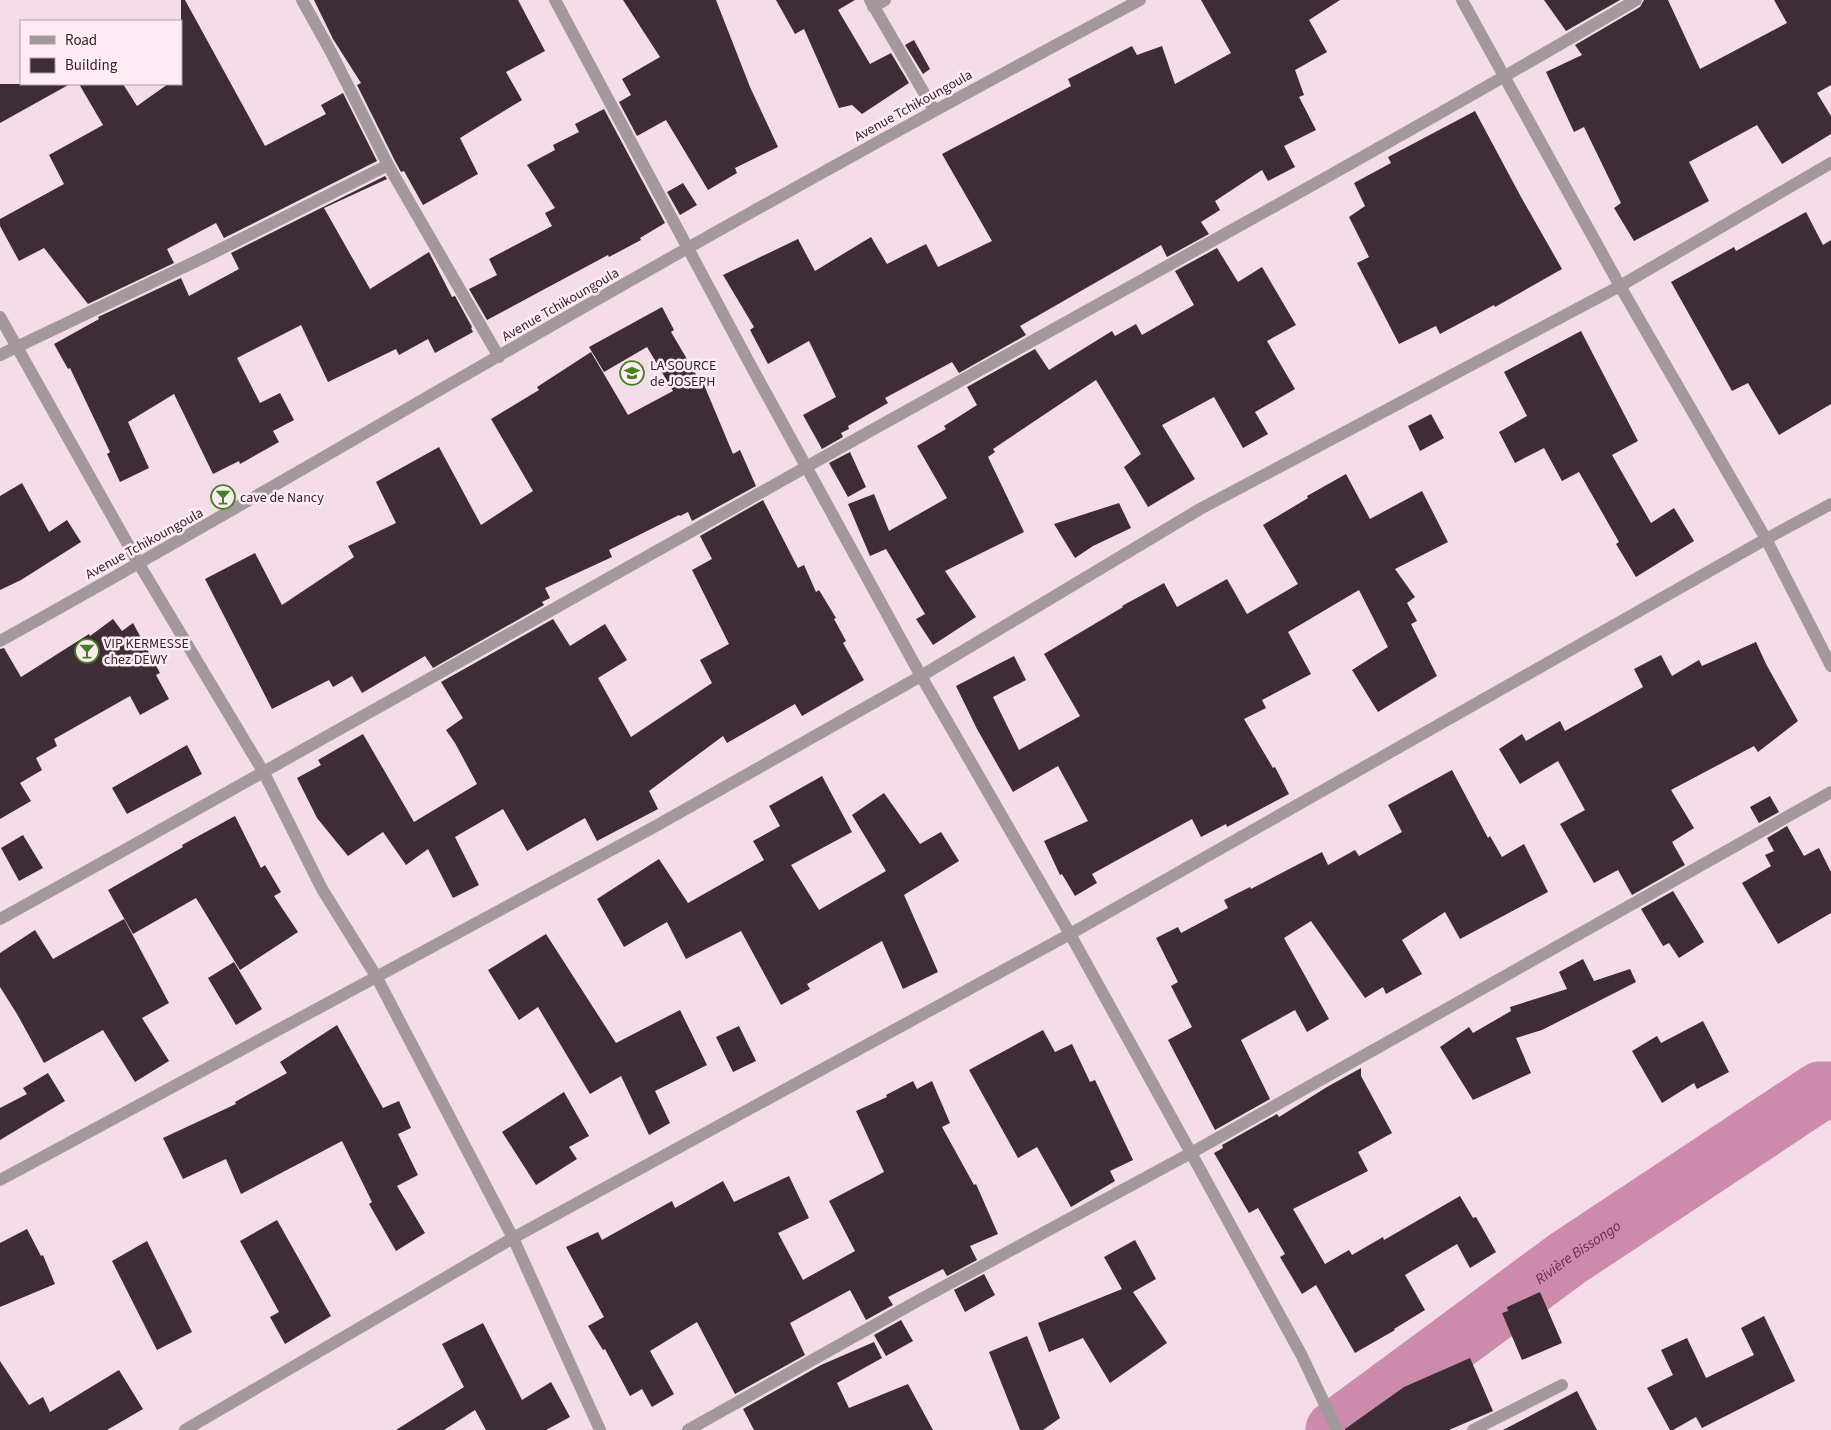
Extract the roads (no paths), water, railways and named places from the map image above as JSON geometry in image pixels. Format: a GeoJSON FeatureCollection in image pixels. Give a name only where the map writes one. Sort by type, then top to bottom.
{"type":"FeatureCollection","features":[{"type":"Feature","properties":{"kind":"street"},"geometry":{"type":"LineString","coordinates":[[302,0],[331,52],[388,165],[499,357]]}},
{"type":"Feature","properties":{"kind":"street"},"geometry":{"type":"LineString","coordinates":[[555,0],[806,467],[921,676],[1070,934],[1192,1153],[1302,1356],[1337,1430]]}},
{"type":"Feature","properties":{"kind":"street"},"geometry":{"type":"LineString","coordinates":[[886,0],[871,3],[934,110]]}},
{"type":"Feature","properties":{"kind":"street","name":"Avenue Tchikoungoula"},"geometry":{"type":"LineString","coordinates":[[0,641],[139,564],[934,110],[1140,0]]}},
{"type":"Feature","properties":{"kind":"street"},"geometry":{"type":"LineString","coordinates":[[1462,0],[1620,286],[1766,539],[1831,666]]}},
{"type":"Feature","properties":{"kind":"street"},"geometry":{"type":"LineString","coordinates":[[0,920],[806,467],[1504,78],[1636,0]]}},
{"type":"Feature","properties":{"kind":"street"},"geometry":{"type":"LineString","coordinates":[[0,1180],[654,827],[921,676],[1200,509],[1620,286],[1831,163]]}},
{"type":"Feature","properties":{"kind":"street"},"geometry":{"type":"LineString","coordinates":[[0,355],[210,254],[388,165]]}},
{"type":"Feature","properties":{"kind":"street"},"geometry":{"type":"LineString","coordinates":[[0,317],[139,564],[264,773],[322,889],[376,976],[513,1238],[600,1430]]}},
{"type":"Feature","properties":{"kind":"street"},"geometry":{"type":"LineString","coordinates":[[185,1430],[513,1238],[1070,934],[1766,539],[1831,504]]}},
{"type":"Feature","properties":{"kind":"street"},"geometry":{"type":"LineString","coordinates":[[688,1430],[921,1299],[1192,1153],[1831,792]]}},
{"type":"Feature","properties":{"kind":"street"},"geometry":{"type":"LineString","coordinates":[[1473,1430],[1562,1385]]}},
{"type":"Feature","properties":{"kind":"waterway","name":"Rivière Bissongo"},"geometry":{"type":"LineString","coordinates":[[1335,1430],[1568,1258],[1820,1091],[1831,1091]]}},
{"type":"Feature","properties":{"kind":"place","name":"LA SOURCE de JOSEPH"},"geometry":{"type":"Point","coordinates":[632,373]}},
{"type":"Feature","properties":{"kind":"place","name":"cave de Nancy"},"geometry":{"type":"Point","coordinates":[223,497]}},
{"type":"Feature","properties":{"kind":"place","name":"VIP KERMESSE chez DEWY"},"geometry":{"type":"Point","coordinates":[87,651]}}]}
